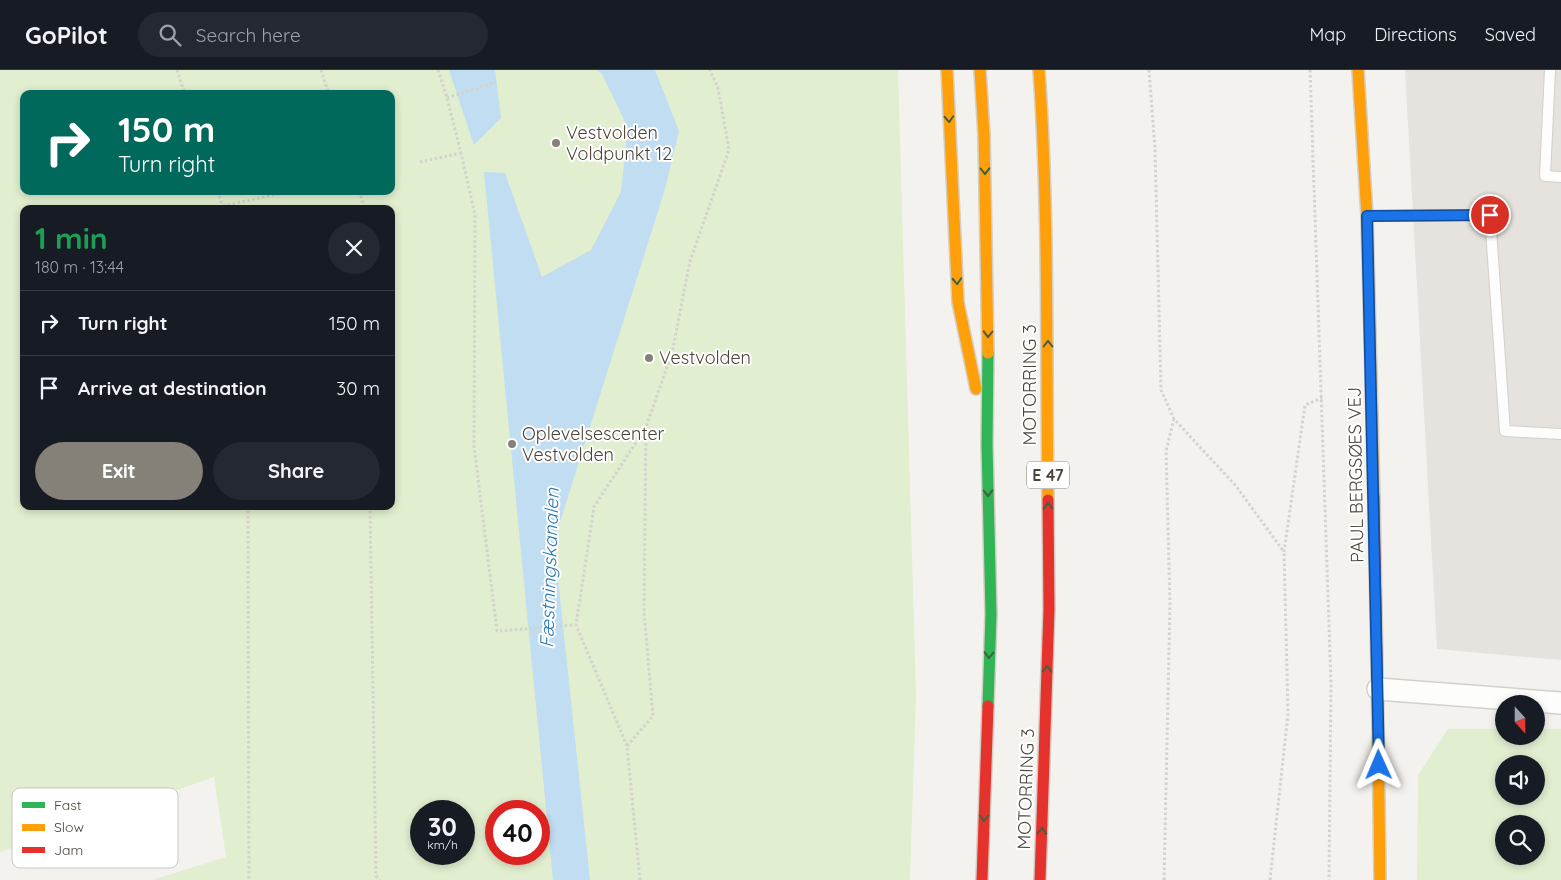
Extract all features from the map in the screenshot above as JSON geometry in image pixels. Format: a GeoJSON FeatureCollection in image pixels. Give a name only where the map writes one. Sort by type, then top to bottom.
{"type":"FeatureCollection","features":[{"type":"Feature","properties":{"kind":"main road"},"geometry":{"type":"LineString","coordinates":[[947,70],[958,302],[986,444]]}},
{"type":"Feature","properties":{"kind":"main road"},"geometry":{"type":"LineString","coordinates":[[980,70],[984,135],[988,304],[986,444],[991,614],[982,880]]}},
{"type":"Feature","properties":{"kind":"main road","name":"MOTORRING 3"},"geometry":{"type":"LineString","coordinates":[[1039,70],[1044,139],[1048,309],[1047,441],[1050,608],[1040,880]]}},
{"type":"Feature","properties":{"kind":"main road","name":"PAUL BERGSØES VEJ"},"geometry":{"type":"LineString","coordinates":[[1358,70],[1367,216],[1378,689],[1380,880]]}},
{"type":"Feature","properties":{"kind":"street"},"geometry":{"type":"LineString","coordinates":[[1378,689],[1561,704]]}},
{"type":"Feature","properties":{"kind":"lane"},"geometry":{"type":"LineString","coordinates":[[1550,70],[1545,176],[1561,177]]}},
{"type":"Feature","properties":{"kind":"lane"},"geometry":{"type":"LineString","coordinates":[[1367,216],[1490,215],[1505,430],[1561,434]]}},
{"type":"Feature","properties":{"kind":"path"},"geometry":{"type":"LineString","coordinates":[[177,70],[184,90]]}},
{"type":"Feature","properties":{"kind":"path"},"geometry":{"type":"LineString","coordinates":[[322,70],[328,90]]}},
{"type":"Feature","properties":{"kind":"path"},"geometry":{"type":"LineString","coordinates":[[438,70],[447,98],[475,214],[474,446],[497,631],[576,625]]}},
{"type":"Feature","properties":{"kind":"path"},"geometry":{"type":"LineString","coordinates":[[640,880],[627,746],[576,625],[594,507],[646,427],[672,353],[690,260],[729,150],[718,88],[710,70]]}},
{"type":"Feature","properties":{"kind":"path"},"geometry":{"type":"LineString","coordinates":[[1149,70],[1155,149],[1161,390],[1174,419],[1236,486],[1284,552]]}},
{"type":"Feature","properties":{"kind":"path"},"geometry":{"type":"LineString","coordinates":[[1310,70],[1331,684],[1329,880]]}},
{"type":"Feature","properties":{"kind":"path"},"geometry":{"type":"LineString","coordinates":[[447,98],[496,82]]}},
{"type":"Feature","properties":{"kind":"path"},"geometry":{"type":"LineString","coordinates":[[420,162],[461,153]]}},
{"type":"Feature","properties":{"kind":"path"},"geometry":{"type":"LineString","coordinates":[[232,205],[275,195]]}},
{"type":"Feature","properties":{"kind":"path"},"geometry":{"type":"LineString","coordinates":[[1270,880],[1288,714],[1284,552],[1305,405],[1322,398]]}},
{"type":"Feature","properties":{"kind":"path"},"geometry":{"type":"LineString","coordinates":[[1164,880],[1170,604],[1166,451],[1174,419]]}},
{"type":"Feature","properties":{"kind":"path"},"geometry":{"type":"LineString","coordinates":[[627,746],[652,716],[644,612],[646,427]]}},
{"type":"Feature","properties":{"kind":"path"},"geometry":{"type":"LineString","coordinates":[[248,510],[249,880]]}},
{"type":"Feature","properties":{"kind":"path"},"geometry":{"type":"LineString","coordinates":[[370,510],[376,876],[380,880]]}},
{"type":"Feature","properties":{"kind":"shaded area"},"geometry":{"type":"Polygon","coordinates":[[[1405,70],[1561,70],[1561,660],[1437,649],[1405,70]]]}},
{"type":"Feature","properties":{"kind":"green space","name":"Vestvolden"},"geometry":{"type":"Polygon","coordinates":[[[0,70],[898,70],[916,695],[910,880],[152,880],[226,857],[214,777],[178,790],[178,788],[12,788],[12,848],[0,852],[0,70]]]}},
{"type":"Feature","properties":{"kind":"green space"},"geometry":{"type":"Polygon","coordinates":[[[1448,729],[1495,729],[1495,745],[1545,745],[1545,729],[1561,729],[1561,880],[1417,880],[1418,775],[1448,729]]]}},
{"type":"Feature","properties":{"kind":"water"},"geometry":{"type":"Polygon","coordinates":[[[449,70],[495,70],[501,118],[474,145],[449,70]]]}},
{"type":"Feature","properties":{"kind":"water","name":"Fæstningskanalen"},"geometry":{"type":"Polygon","coordinates":[[[597,70],[655,70],[679,131],[665,189],[554,541],[590,880],[553,880],[550,849],[550,800],[545,800],[484,172],[505,173],[542,277],[591,250],[621,192],[628,128],[602,74],[597,70]]]}},
{"type":"Feature","properties":{"kind":"traffic: fast"},"geometry":{"type":"LineString","coordinates":[[988,353],[987,444],[991,614],[988,706]]}},
{"type":"Feature","properties":{"kind":"traffic: slow"},"geometry":{"type":"LineString","coordinates":[[947,70],[958,302],[976,389]]}},
{"type":"Feature","properties":{"kind":"traffic: slow"},"geometry":{"type":"LineString","coordinates":[[980,70],[984,135],[988,353]]}},
{"type":"Feature","properties":{"kind":"traffic: slow"},"geometry":{"type":"LineString","coordinates":[[1039,70],[1046,231],[1048,500]]}},
{"type":"Feature","properties":{"kind":"traffic: slow"},"geometry":{"type":"LineString","coordinates":[[1358,70],[1367,216],[1374,497]]}},
{"type":"Feature","properties":{"kind":"traffic: slow"},"geometry":{"type":"LineString","coordinates":[[1378,727],[1380,880]]}},
{"type":"Feature","properties":{"kind":"traffic: jam"},"geometry":{"type":"LineString","coordinates":[[1374,497],[1378,727]]}},
{"type":"Feature","properties":{"kind":"traffic: jam"},"geometry":{"type":"LineString","coordinates":[[1040,880],[1049,609],[1048,500]]}},
{"type":"Feature","properties":{"kind":"traffic: jam"},"geometry":{"type":"LineString","coordinates":[[982,880],[988,706]]}},
{"type":"Feature","properties":{"kind":"place","name":"Vestvolden Voldpunkt 12"},"geometry":{"type":"Point","coordinates":[556,143]}},
{"type":"Feature","properties":{"kind":"place","name":"Vestvolden"},"geometry":{"type":"Point","coordinates":[649,358]}},
{"type":"Feature","properties":{"kind":"place","name":"Oplevelsescenter Vestvolden"},"geometry":{"type":"Point","coordinates":[512,444]}},
{"type":"Feature","properties":{"kind":"route"},"geometry":{"type":"LineString","coordinates":[[1379,765],[1367,216],[1490,215]]}}]}
